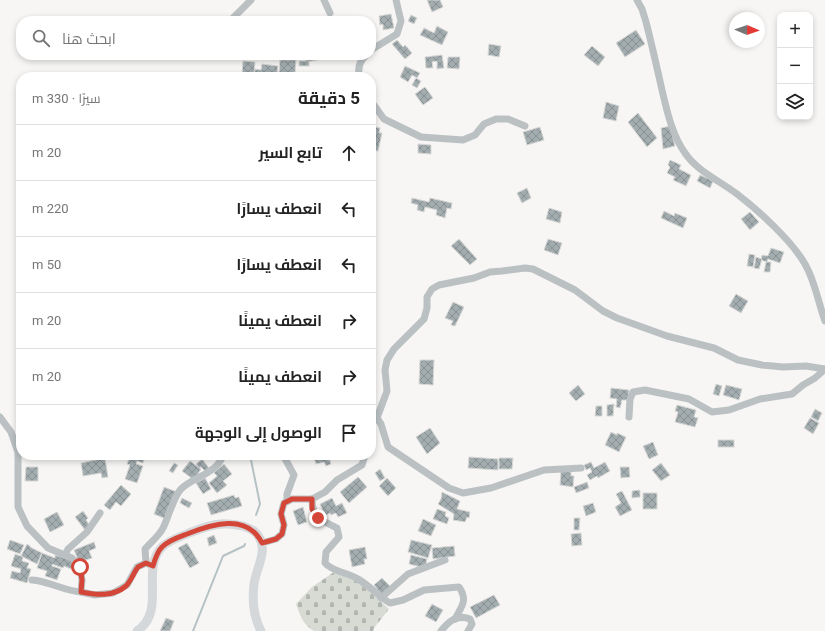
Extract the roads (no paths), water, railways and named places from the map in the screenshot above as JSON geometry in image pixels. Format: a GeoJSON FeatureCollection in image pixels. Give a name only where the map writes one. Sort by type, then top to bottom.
{"type":"FeatureCollection","features":[{"type":"Feature","properties":{"kind":"main road"},"geometry":{"type":"LineString","coordinates":[[137,631],[142,628],[150,615],[153,601],[150,565],[162,546],[174,539],[206,526],[223,524],[238,525],[251,529],[258,535],[262,543],[262,554],[254,584],[253,603],[255,620],[261,631]]}},
{"type":"Feature","properties":{"kind":"street"},"geometry":{"type":"LineString","coordinates":[[235,16],[251,0]]}},
{"type":"Feature","properties":{"kind":"street"},"geometry":{"type":"LineString","coordinates":[[324,0],[330,12]]}},
{"type":"Feature","properties":{"kind":"street"},"geometry":{"type":"LineString","coordinates":[[376,47],[396,34],[401,21],[396,0]]}},
{"type":"Feature","properties":{"kind":"street"},"geometry":{"type":"LineString","coordinates":[[637,0],[642,9],[646,22],[669,118],[677,139],[685,153],[701,169],[753,206],[793,248],[805,263],[814,284],[825,321]]}},
{"type":"Feature","properties":{"kind":"street"},"geometry":{"type":"LineString","coordinates":[[359,72],[361,60]]}},
{"type":"Feature","properties":{"kind":"street"},"geometry":{"type":"LineString","coordinates":[[376,108],[384,119],[421,137],[463,140],[475,135],[484,124],[496,119],[508,118],[525,126]]}},
{"type":"Feature","properties":{"kind":"street"},"geometry":{"type":"LineString","coordinates":[[581,468],[544,470],[491,488],[463,493],[449,488],[388,447],[381,424],[377,418],[387,391],[385,370],[387,360],[394,349],[424,319],[427,308],[427,297],[432,288],[439,285],[474,278],[490,272],[525,268],[534,269],[575,290],[603,311],[617,318],[667,336],[714,348],[738,360],[762,365],[782,367],[806,366],[825,369]]}},
{"type":"Feature","properties":{"kind":"street"},"geometry":{"type":"LineString","coordinates":[[629,417],[630,400],[633,392],[645,390],[689,400],[712,412],[729,410],[760,399],[792,394],[825,369]]}},
{"type":"Feature","properties":{"kind":"street"},"geometry":{"type":"LineString","coordinates":[[0,417],[11,432],[16,446]]}},
{"type":"Feature","properties":{"kind":"street"},"geometry":{"type":"LineString","coordinates":[[18,460],[18,507],[27,526],[48,548],[72,558],[80,567],[82,580],[81,592]]}},
{"type":"Feature","properties":{"kind":"street"},"geometry":{"type":"LineString","coordinates":[[32,580],[42,581],[71,591],[95,595],[113,593],[127,585],[138,567],[150,565],[145,549],[163,529],[180,490],[197,477],[209,472],[221,460]]}},
{"type":"Feature","properties":{"kind":"street"},"geometry":{"type":"LineString","coordinates":[[286,460],[294,475],[287,494],[287,502]]}},
{"type":"Feature","properties":{"kind":"street"},"geometry":{"type":"LineString","coordinates":[[262,543],[276,539],[282,534],[284,525],[281,514],[284,503],[292,499],[312,499],[325,492],[337,480],[362,465],[364,460]]}},
{"type":"Feature","properties":{"kind":"street"},"geometry":{"type":"LineString","coordinates":[[312,499],[312,509],[318,518],[337,528],[338,537],[326,552],[325,563],[329,568],[357,578],[381,598],[390,603],[403,600],[424,590],[459,587],[464,593],[464,600],[455,619]]}},
{"type":"Feature","properties":{"kind":"street"},"geometry":{"type":"LineString","coordinates":[[65,555],[68,550],[87,532],[100,513]]}},
{"type":"Feature","properties":{"kind":"street"},"geometry":{"type":"LineString","coordinates":[[381,598],[408,574],[445,560]]}},
{"type":"Feature","properties":{"kind":"street"},"geometry":{"type":"LineString","coordinates":[[441,631],[448,621],[464,616],[470,619],[472,624],[468,631]]}},
{"type":"Feature","properties":{"kind":"waterway"},"geometry":{"type":"LineString","coordinates":[[251,460],[260,504],[256,515]]}},
{"type":"Feature","properties":{"kind":"waterway"},"geometry":{"type":"LineString","coordinates":[[193,631],[223,556],[244,546],[245,544]]}}]}
